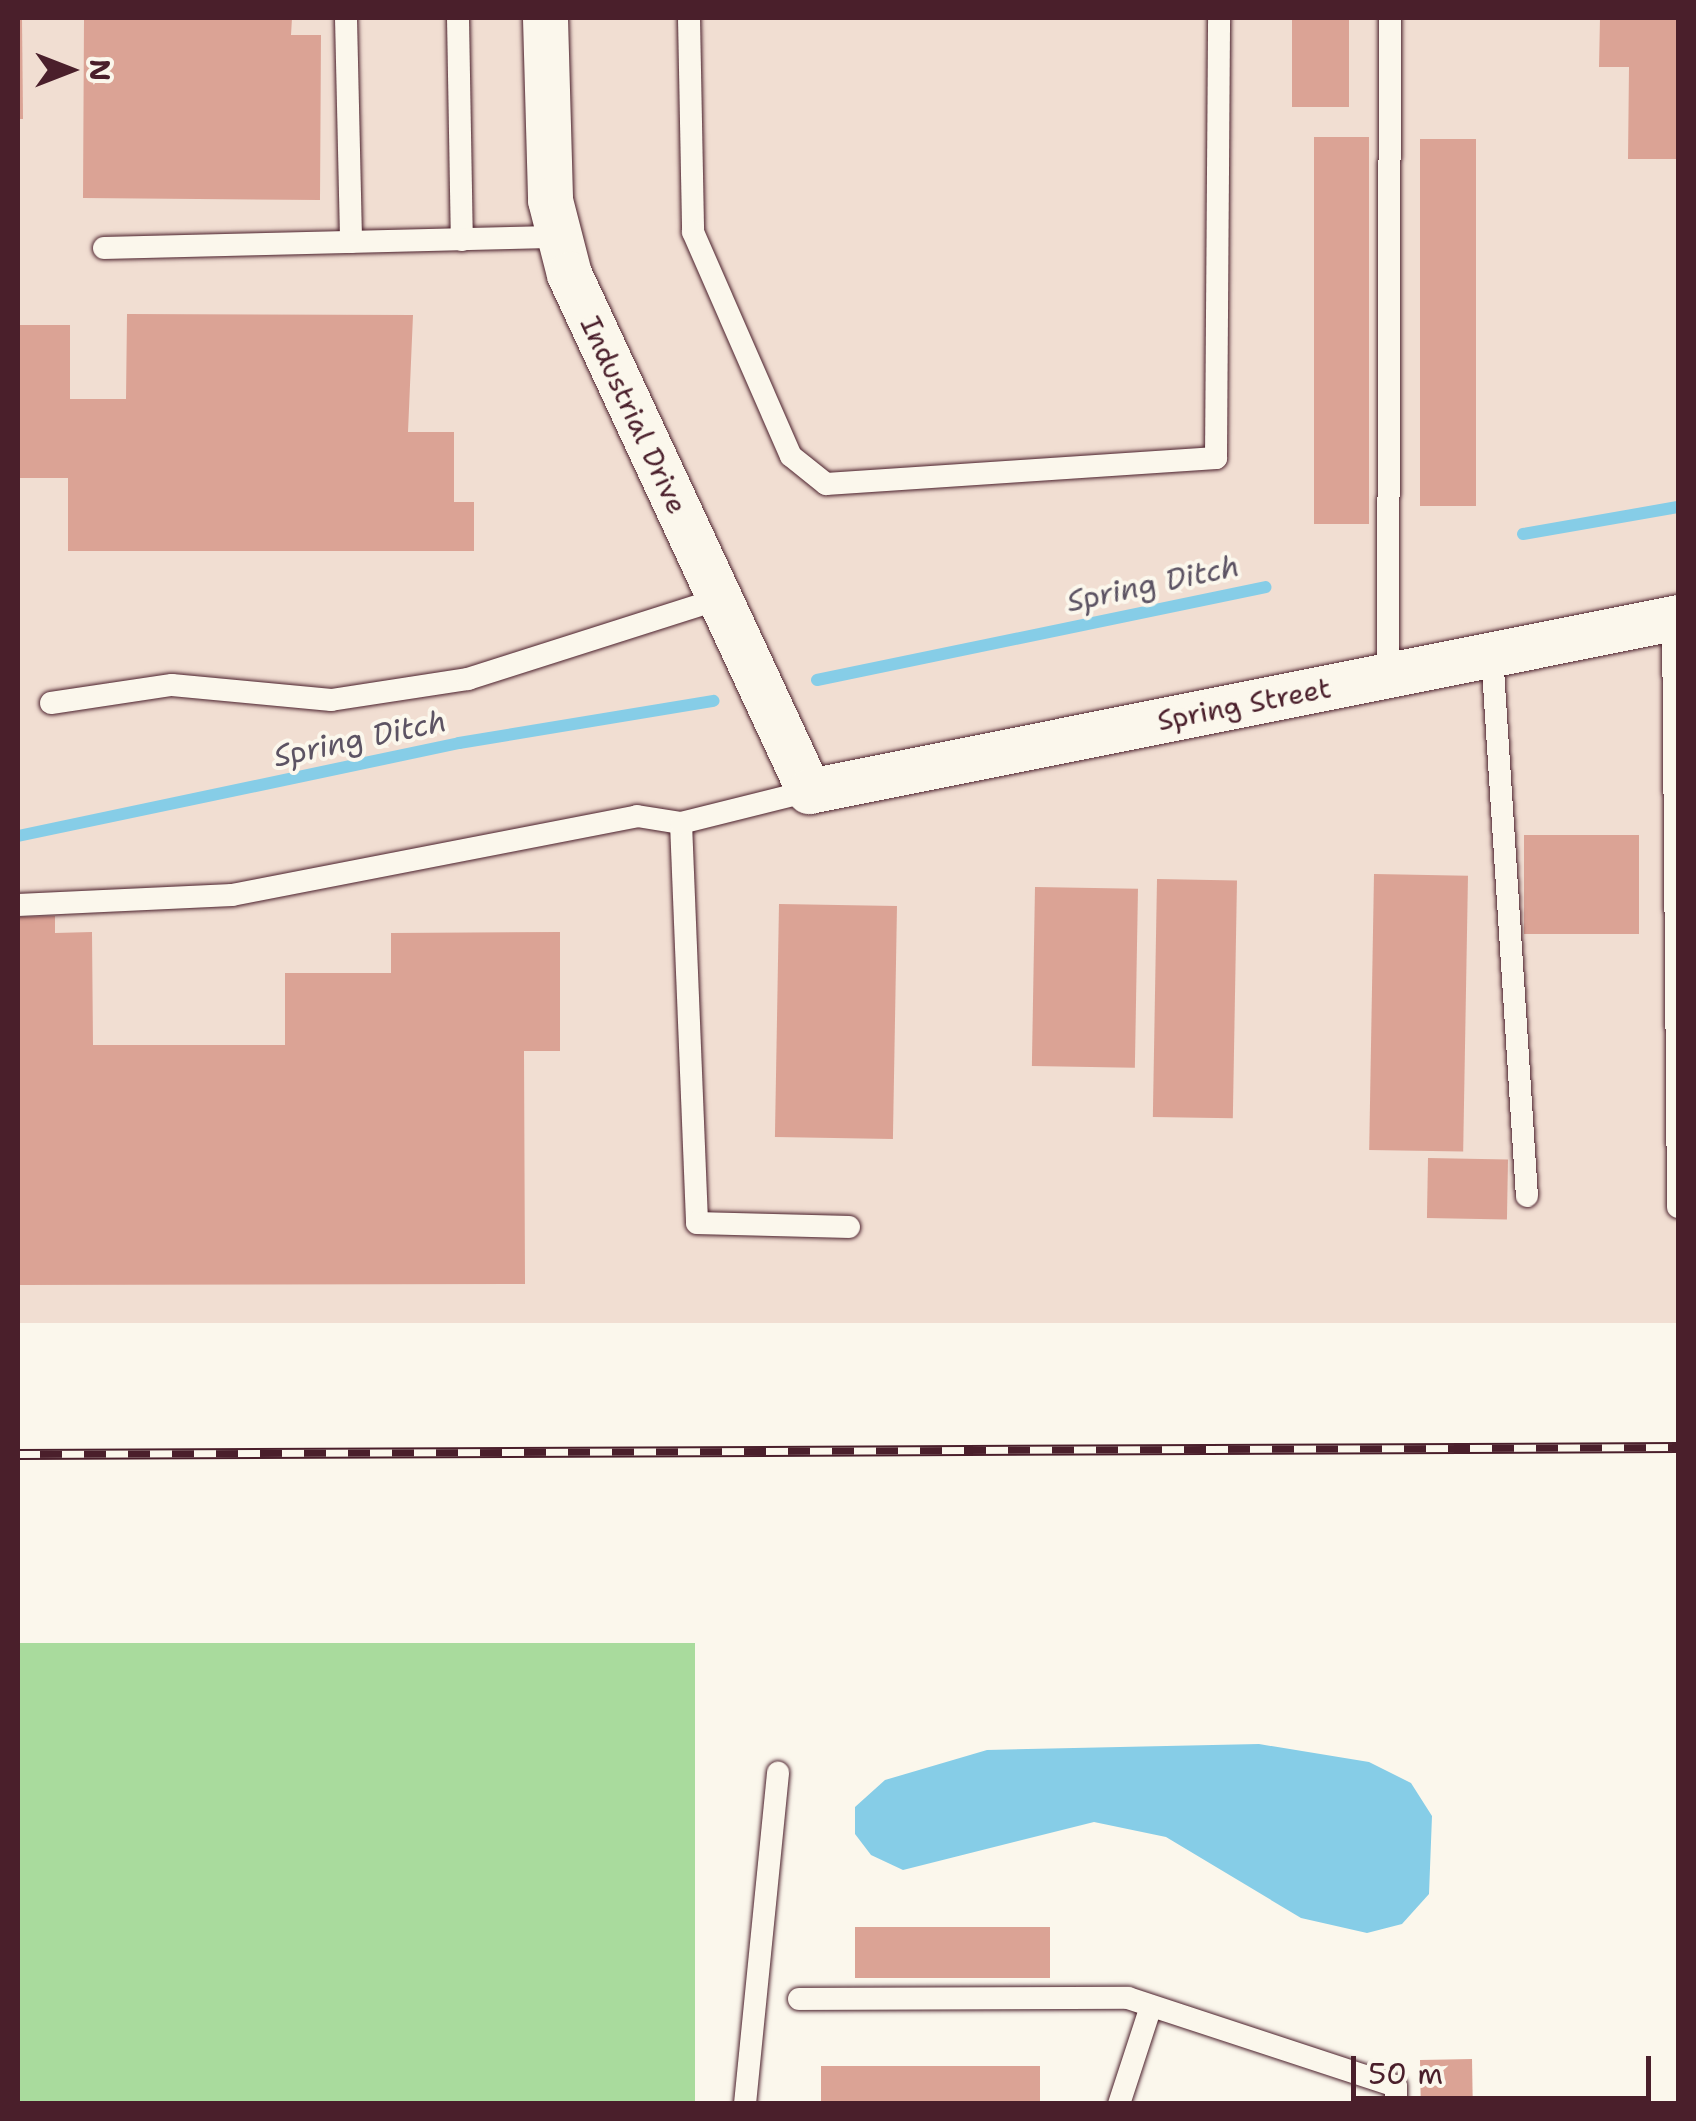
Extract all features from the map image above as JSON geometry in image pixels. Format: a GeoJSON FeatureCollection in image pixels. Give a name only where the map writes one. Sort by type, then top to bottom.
{"type":"FeatureCollection","features":[{"type":"Feature","properties":{"kind":"street","name":"Industrial Drive"},"geometry":{"type":"LineString","coordinates":[[545,18],[544,132],[560,236],[809,791]]}},
{"type":"Feature","properties":{"kind":"street","name":"Spring Street"},"geometry":{"type":"LineString","coordinates":[[809,791],[1676,618]]}},
{"type":"Feature","properties":{"kind":"lane"},"geometry":{"type":"LineString","coordinates":[[346,18],[351,242]]}},
{"type":"Feature","properties":{"kind":"lane"},"geometry":{"type":"LineString","coordinates":[[458,18],[462,240]]}},
{"type":"Feature","properties":{"kind":"lane"},"geometry":{"type":"LineString","coordinates":[[689,18],[693,232],[791,456],[826,484],[1216,458],[1219,18]]}},
{"type":"Feature","properties":{"kind":"lane"},"geometry":{"type":"LineString","coordinates":[[1388,675],[1396,52],[1390,18]]}},
{"type":"Feature","properties":{"kind":"lane"},"geometry":{"type":"LineString","coordinates":[[104,248],[560,236]]}},
{"type":"Feature","properties":{"kind":"lane"},"geometry":{"type":"LineString","coordinates":[[51,703],[172,685],[331,700],[468,679],[720,599]]}},
{"type":"Feature","properties":{"kind":"lane"},"geometry":{"type":"LineString","coordinates":[[1676,618],[1678,1207]]}},
{"type":"Feature","properties":{"kind":"lane"},"geometry":{"type":"LineString","coordinates":[[1492,654],[1527,1196]]}},
{"type":"Feature","properties":{"kind":"lane"},"geometry":{"type":"LineString","coordinates":[[18,904],[232,895],[637,816],[681,823],[809,791]]}},
{"type":"Feature","properties":{"kind":"lane"},"geometry":{"type":"LineString","coordinates":[[681,823],[698,1223],[849,1227]]}},
{"type":"Feature","properties":{"kind":"lane"},"geometry":{"type":"LineString","coordinates":[[745,2104],[778,1773]]}},
{"type":"Feature","properties":{"kind":"lane"},"geometry":{"type":"LineString","coordinates":[[799,1999],[1128,1998],[1396,2086],[1396,2104]]}},
{"type":"Feature","properties":{"kind":"lane"},"geometry":{"type":"LineString","coordinates":[[1119,2104],[1152,2006]]}},
{"type":"Feature","properties":{"kind":"shaded area"},"geometry":{"type":"Polygon","coordinates":[[[18,18],[1678,18],[1678,1323],[18,1323],[18,18]]]}},
{"type":"Feature","properties":{"kind":"green space"},"geometry":{"type":"Polygon","coordinates":[[[18,1643],[695,1643],[695,2103],[18,2103],[18,1643]]]}},
{"type":"Feature","properties":{"kind":"water"},"geometry":{"type":"Polygon","coordinates":[[[1259,1744],[1369,1762],[1411,1783],[1432,1816],[1429,1894],[1402,1924],[1367,1933],[1301,1918],[1166,1837],[1094,1822],[903,1870],[871,1855],[855,1834],[855,1807],[885,1780],[987,1750],[1259,1744]]]}},
{"type":"Feature","properties":{"kind":"building"},"geometry":{"type":"Polygon","coordinates":[[[18,18],[22,18],[23,119],[18,119],[18,18]]]}},
{"type":"Feature","properties":{"kind":"building"},"geometry":{"type":"Polygon","coordinates":[[[84,18],[292,18],[291,35],[321,35],[320,200],[83,198],[84,18]]]}},
{"type":"Feature","properties":{"kind":"building"},"geometry":{"type":"Polygon","coordinates":[[[1292,18],[1349,18],[1349,107],[1292,107],[1292,18]]]}},
{"type":"Feature","properties":{"kind":"building"},"geometry":{"type":"Polygon","coordinates":[[[1600,18],[1678,18],[1678,159],[1628,159],[1629,67],[1599,67],[1600,18]]]}},
{"type":"Feature","properties":{"kind":"building"},"geometry":{"type":"Polygon","coordinates":[[[1314,137],[1369,137],[1369,524],[1314,524],[1314,137]]]}},
{"type":"Feature","properties":{"kind":"building"},"geometry":{"type":"Polygon","coordinates":[[[1420,139],[1476,139],[1476,506],[1420,506],[1420,139]]]}},
{"type":"Feature","properties":{"kind":"building"},"geometry":{"type":"Polygon","coordinates":[[[127,314],[413,315],[408,432],[454,432],[454,502],[474,502],[474,551],[68,551],[68,478],[18,478],[18,325],[70,325],[70,399],[126,399],[127,314]]]}},
{"type":"Feature","properties":{"kind":"building"},"geometry":{"type":"Polygon","coordinates":[[[1524,835],[1639,835],[1639,934],[1524,934],[1524,835]]]}},
{"type":"Feature","properties":{"kind":"building"},"geometry":{"type":"Polygon","coordinates":[[[1374,874],[1468,876],[1463,1152],[1369,1150],[1374,874]]]}},
{"type":"Feature","properties":{"kind":"building"},"geometry":{"type":"Polygon","coordinates":[[[1157,879],[1237,880],[1233,1118],[1153,1117],[1157,879]]]}},
{"type":"Feature","properties":{"kind":"building"},"geometry":{"type":"Polygon","coordinates":[[[1035,887],[1138,889],[1135,1068],[1032,1066],[1035,887]]]}},
{"type":"Feature","properties":{"kind":"building"},"geometry":{"type":"Polygon","coordinates":[[[779,904],[897,906],[893,1139],[775,1137],[779,904]]]}},
{"type":"Feature","properties":{"kind":"building"},"geometry":{"type":"Polygon","coordinates":[[[55,916],[55,933],[92,932],[93,1045],[285,1045],[285,973],[391,973],[391,933],[560,932],[560,1051],[524,1051],[525,1284],[18,1285],[18,917],[55,916]]]}},
{"type":"Feature","properties":{"kind":"building"},"geometry":{"type":"Polygon","coordinates":[[[1428,1158],[1508,1159],[1507,1219],[1427,1218],[1428,1158]]]}},
{"type":"Feature","properties":{"kind":"building"},"geometry":{"type":"Polygon","coordinates":[[[855,1927],[1050,1927],[1050,1978],[855,1978],[855,1927]]]}},
{"type":"Feature","properties":{"kind":"building"},"geometry":{"type":"Polygon","coordinates":[[[1472,2059],[1473,2104],[1421,2104],[1420,2060],[1472,2059]]]}},
{"type":"Feature","properties":{"kind":"building"},"geometry":{"type":"Polygon","coordinates":[[[821,2066],[1040,2066],[1040,2104],[821,2104],[821,2066]]]}},
{"type":"Feature","properties":{"kind":"waterway","name":"Spring Ditch"},"geometry":{"type":"LineString","coordinates":[[1523,534],[1678,507]]}},
{"type":"Feature","properties":{"kind":"waterway","name":"Spring Ditch"},"geometry":{"type":"LineString","coordinates":[[817,680],[1265,587]]}},
{"type":"Feature","properties":{"kind":"waterway","name":"Spring Ditch"},"geometry":{"type":"LineString","coordinates":[[18,836],[459,743],[714,701]]}},
{"type":"Feature","properties":{"kind":"railway"},"geometry":{"type":"LineString","coordinates":[[18,1454],[1678,1447]]}}]}
